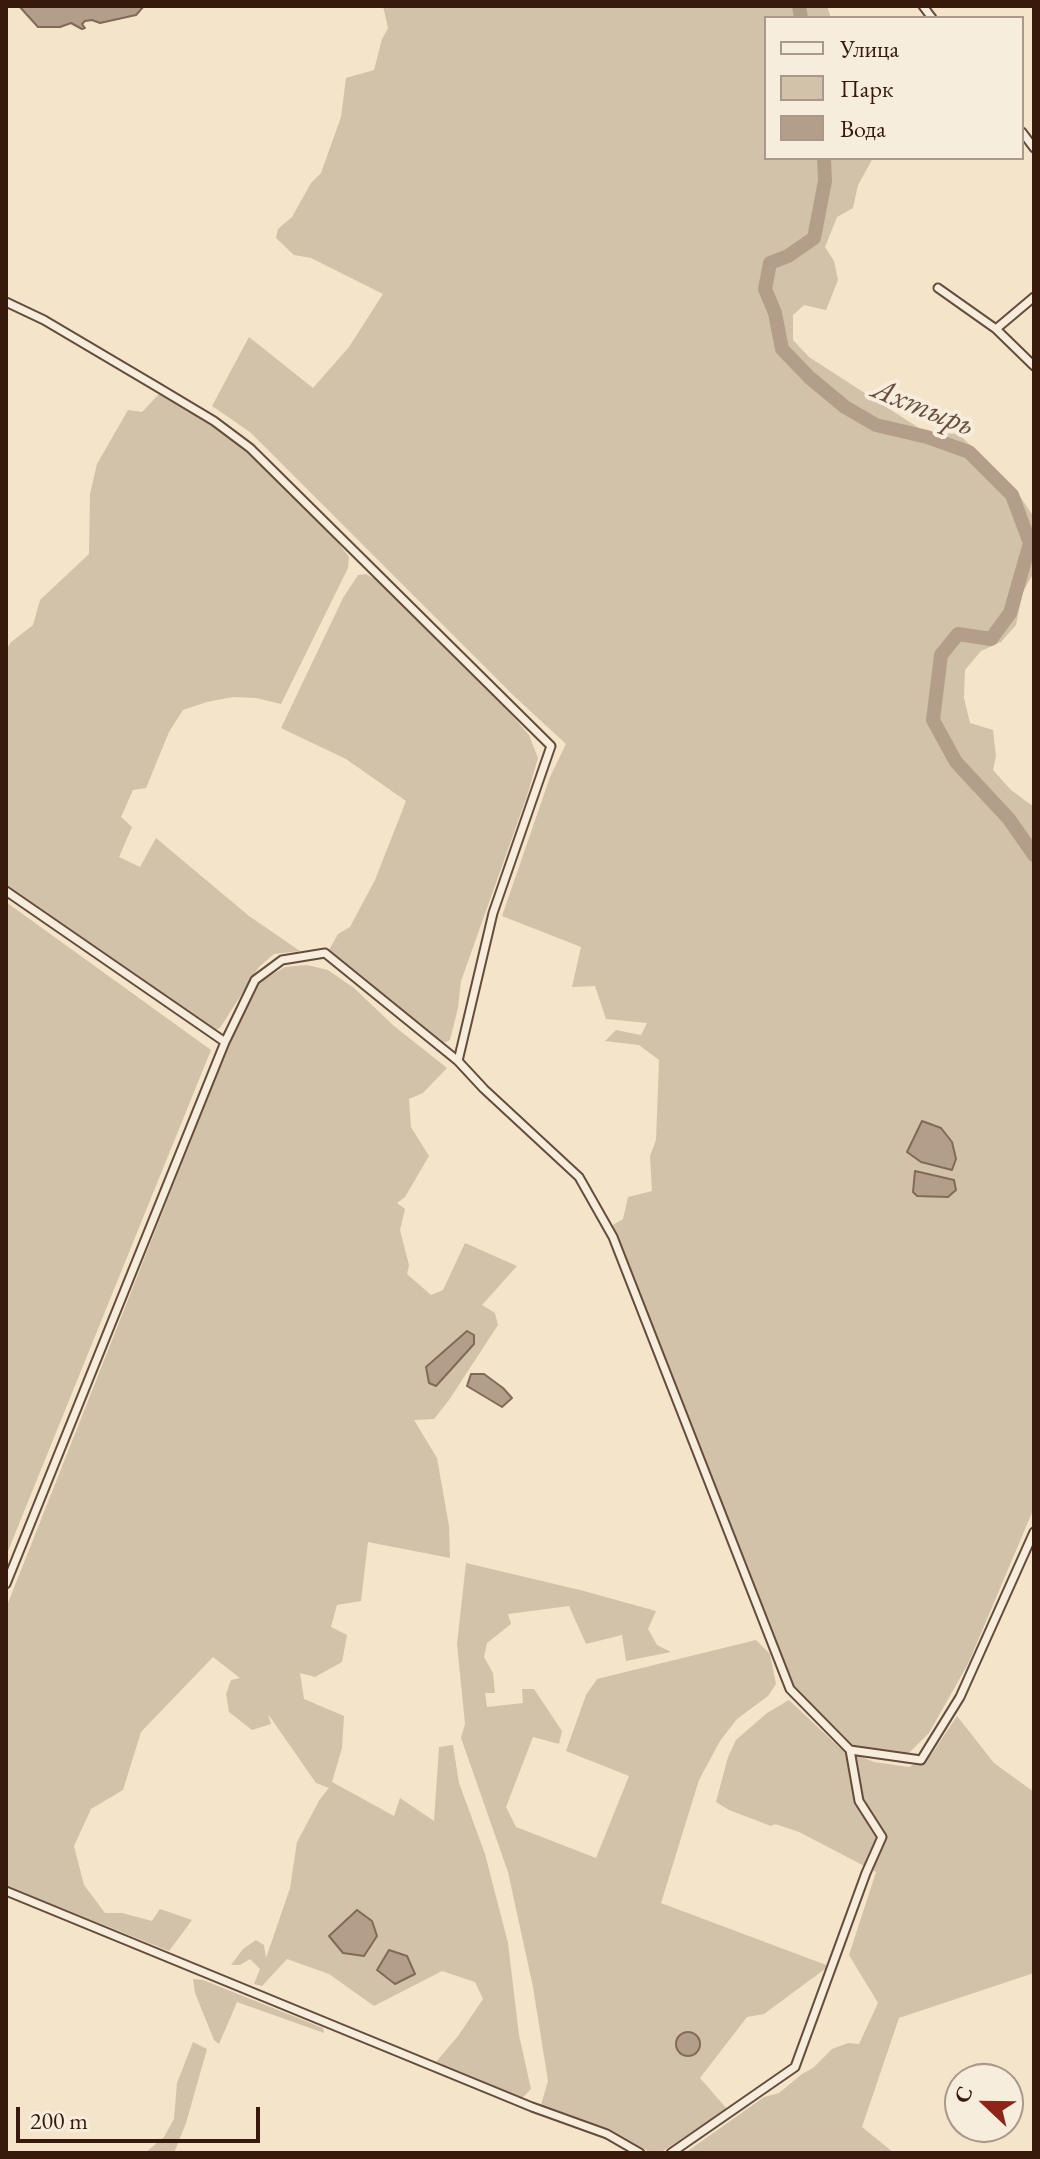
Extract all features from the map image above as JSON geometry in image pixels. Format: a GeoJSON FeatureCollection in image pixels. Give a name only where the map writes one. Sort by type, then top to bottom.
{"type":"FeatureCollection","features":[{"type":"Feature","properties":{"kind":"street"},"geometry":{"type":"LineString","coordinates":[[938,288],[996,329],[1034,366]]}},
{"type":"Feature","properties":{"kind":"street"},"geometry":{"type":"LineString","coordinates":[[996,329],[1034,297]]}},
{"type":"Feature","properties":{"kind":"street"},"geometry":{"type":"LineString","coordinates":[[6,302],[44,320],[159,388],[214,421],[250,448],[551,746],[493,913],[458,1061]]}},
{"type":"Feature","properties":{"kind":"street"},"geometry":{"type":"LineString","coordinates":[[6,891],[225,1042]]}},
{"type":"Feature","properties":{"kind":"street"},"geometry":{"type":"LineString","coordinates":[[6,1584],[225,1042],[255,980],[282,960],[325,953],[458,1061],[579,1177],[607,1225],[790,1689],[850,1750],[859,1801],[882,1837],[795,2067],[671,2153]]}},
{"type":"Feature","properties":{"kind":"street"},"geometry":{"type":"LineString","coordinates":[[850,1750],[921,1760],[960,1697],[1034,1532]]}},
{"type":"Feature","properties":{"kind":"street"},"geometry":{"type":"LineString","coordinates":[[6,1891],[518,2102],[607,2134],[640,2153]]}},
{"type":"Feature","properties":{"kind":"green space"},"geometry":{"type":"Polygon","coordinates":[[[383,6],[827,6],[830,16],[764,16],[764,160],[872,160],[858,185],[853,208],[837,217],[825,247],[834,261],[838,280],[826,310],[804,305],[793,315],[793,340],[809,357],[925,432],[959,434],[1017,492],[1034,517],[1034,572],[1023,592],[1016,625],[1001,642],[981,651],[965,670],[964,698],[970,723],[993,730],[996,756],[993,770],[1011,790],[1034,807],[1034,1508],[968,1664],[929,1733],[907,1755],[851,1746],[793,1687],[613,1225],[623,1219],[628,1197],[652,1191],[650,1156],[656,1140],[659,1060],[639,1045],[605,1041],[616,1030],[641,1035],[647,1023],[606,1019],[595,986],[572,987],[581,947],[502,916],[550,777],[566,744],[250,432],[212,406],[249,337],[313,388],[349,347],[383,294],[311,258],[294,255],[276,238],[278,229],[292,217],[311,183],[321,173],[341,117],[346,78],[374,70],[388,28],[383,6]]]}},
{"type":"Feature","properties":{"kind":"green space"},"geometry":{"type":"Polygon","coordinates":[[[159,394],[214,425],[251,456],[336,540],[349,557],[348,568],[281,704],[233,697],[183,710],[169,732],[146,788],[133,790],[121,817],[132,827],[119,857],[140,867],[156,838],[249,916],[300,951],[274,954],[259,967],[220,1028],[213,1030],[6,887],[6,652],[10,643],[33,625],[40,600],[89,554],[90,494],[97,464],[128,410],[142,412],[159,394]]]}},
{"type":"Feature","properties":{"kind":"green space"},"geometry":{"type":"Polygon","coordinates":[[[366,574],[384,584],[490,690],[529,735],[538,758],[461,981],[450,1040],[442,1044],[328,952],[338,934],[350,927],[375,880],[406,801],[346,759],[281,728],[343,598],[358,575],[366,574]]]}},
{"type":"Feature","properties":{"kind":"green space"},"geometry":{"type":"Polygon","coordinates":[[[6,902],[211,1050],[6,1556],[6,902]]]}},
{"type":"Feature","properties":{"kind":"green space"},"geometry":{"type":"Polygon","coordinates":[[[307,965],[328,970],[354,988],[394,1026],[447,1068],[423,1093],[409,1099],[411,1127],[429,1156],[405,1197],[397,1203],[405,1209],[400,1230],[409,1265],[407,1274],[431,1295],[443,1290],[465,1243],[517,1266],[482,1305],[495,1313],[498,1325],[449,1400],[434,1419],[414,1420],[437,1458],[449,1526],[450,1558],[368,1542],[361,1601],[337,1605],[331,1627],[347,1635],[342,1662],[315,1677],[300,1673],[304,1699],[344,1716],[342,1748],[332,1782],[394,1816],[400,1798],[434,1821],[439,1747],[453,1745],[459,1783],[485,1854],[508,1943],[519,2035],[531,2089],[521,2099],[436,2062],[483,1999],[475,1982],[442,1971],[374,2006],[329,1974],[287,1959],[262,1986],[254,1984],[260,1969],[250,1959],[240,1965],[231,1965],[243,1949],[256,1940],[264,1945],[266,1958],[290,1888],[297,1842],[329,1788],[316,1783],[268,1714],[271,1724],[252,1730],[229,1712],[226,1694],[231,1680],[240,1678],[213,1657],[141,1732],[123,1790],[91,1809],[74,1846],[84,1885],[105,1913],[122,1913],[152,1921],[160,1909],[192,1920],[169,1951],[6,1886],[6,1608],[243,1009],[258,983],[285,967],[307,965]]]}},
{"type":"Feature","properties":{"kind":"green space"},"geometry":{"type":"Polygon","coordinates":[[[466,1563],[656,1611],[648,1629],[657,1645],[671,1652],[626,1661],[622,1635],[586,1644],[569,1606],[508,1614],[511,1624],[487,1643],[484,1657],[493,1673],[495,1693],[485,1693],[487,1707],[523,1703],[522,1689],[534,1689],[562,1731],[559,1744],[533,1737],[506,1807],[516,1827],[596,1858],[629,1776],[566,1751],[586,1695],[597,1679],[756,1640],[770,1654],[776,1684],[768,1696],[737,1719],[720,1741],[699,1780],[661,1903],[829,1966],[764,2014],[747,2017],[700,2078],[727,2109],[660,2153],[651,2153],[610,2129],[541,2105],[548,2081],[533,1987],[508,1872],[461,1738],[465,1724],[457,1644],[466,1563]]]}},
{"type":"Feature","properties":{"kind":"green space"},"geometry":{"type":"Polygon","coordinates":[[[789,1700],[840,1748],[874,1762],[909,1767],[931,1755],[957,1716],[994,1763],[1034,1792],[1034,1973],[899,2018],[862,2127],[894,2153],[685,2153],[764,2097],[779,2093],[813,2068],[832,2049],[848,2043],[859,2044],[878,2003],[849,1955],[876,1872],[799,1832],[775,1824],[771,1826],[716,1802],[736,1740],[767,1713],[789,1700]]]}},
{"type":"Feature","properties":{"kind":"green space"},"geometry":{"type":"Polygon","coordinates":[[[193,1979],[203,1980],[323,2028],[324,2033],[237,2002],[219,2044],[214,2040],[195,1993],[193,1979]]]}},
{"type":"Feature","properties":{"kind":"green space"},"geometry":{"type":"Polygon","coordinates":[[[193,2042],[207,2049],[174,2153],[145,2153],[164,2137],[174,2119],[177,2083],[193,2042]]]}},
{"type":"Feature","properties":{"kind":"water"},"geometry":{"type":"Polygon","coordinates":[[[19,6],[144,6],[136,15],[100,23],[85,21],[82,24],[85,28],[82,29],[71,23],[60,27],[38,27],[19,6]]]}},
{"type":"Feature","properties":{"kind":"water"},"geometry":{"type":"Polygon","coordinates":[[[922,1121],[941,1128],[952,1142],[956,1159],[952,1170],[921,1162],[907,1152],[922,1121]]]}},
{"type":"Feature","properties":{"kind":"water"},"geometry":{"type":"Polygon","coordinates":[[[915,1171],[954,1180],[956,1190],[948,1197],[917,1196],[913,1192],[915,1171]]]}},
{"type":"Feature","properties":{"kind":"water"},"geometry":{"type":"Polygon","coordinates":[[[467,1331],[474,1335],[474,1344],[436,1386],[429,1383],[426,1367],[467,1331]]]}},
{"type":"Feature","properties":{"kind":"water"},"geometry":{"type":"Polygon","coordinates":[[[471,1374],[484,1374],[512,1398],[502,1407],[467,1386],[471,1374]]]}},
{"type":"Feature","properties":{"kind":"water"},"geometry":{"type":"Polygon","coordinates":[[[357,1910],[372,1921],[377,1936],[364,1956],[343,1953],[329,1936],[357,1910]]]}},
{"type":"Feature","properties":{"kind":"water"},"geometry":{"type":"Polygon","coordinates":[[[389,1950],[407,1956],[415,1974],[395,1984],[377,1970],[389,1950]]]}},
{"type":"Feature","properties":{"kind":"water"},"geometry":{"type":"Polygon","coordinates":[[[688,2032],[697,2035],[700,2044],[697,2053],[688,2056],[679,2053],[676,2044],[679,2035],[688,2032]]]}},
{"type":"Feature","properties":{"kind":"waterway","name":"Ахтырь"},"geometry":{"type":"LineString","coordinates":[[799,6],[801,16]]}},
{"type":"Feature","properties":{"kind":"waterway","name":"Ахтырь"},"geometry":{"type":"LineString","coordinates":[[824,160],[825,181],[814,238],[788,256],[770,263],[765,289],[775,313],[782,349],[845,407],[876,425],[927,437],[969,452],[1012,495],[1030,543],[1010,613],[991,639],[958,634],[941,655],[933,720],[956,762],[1009,819],[1034,855]]}}]}
